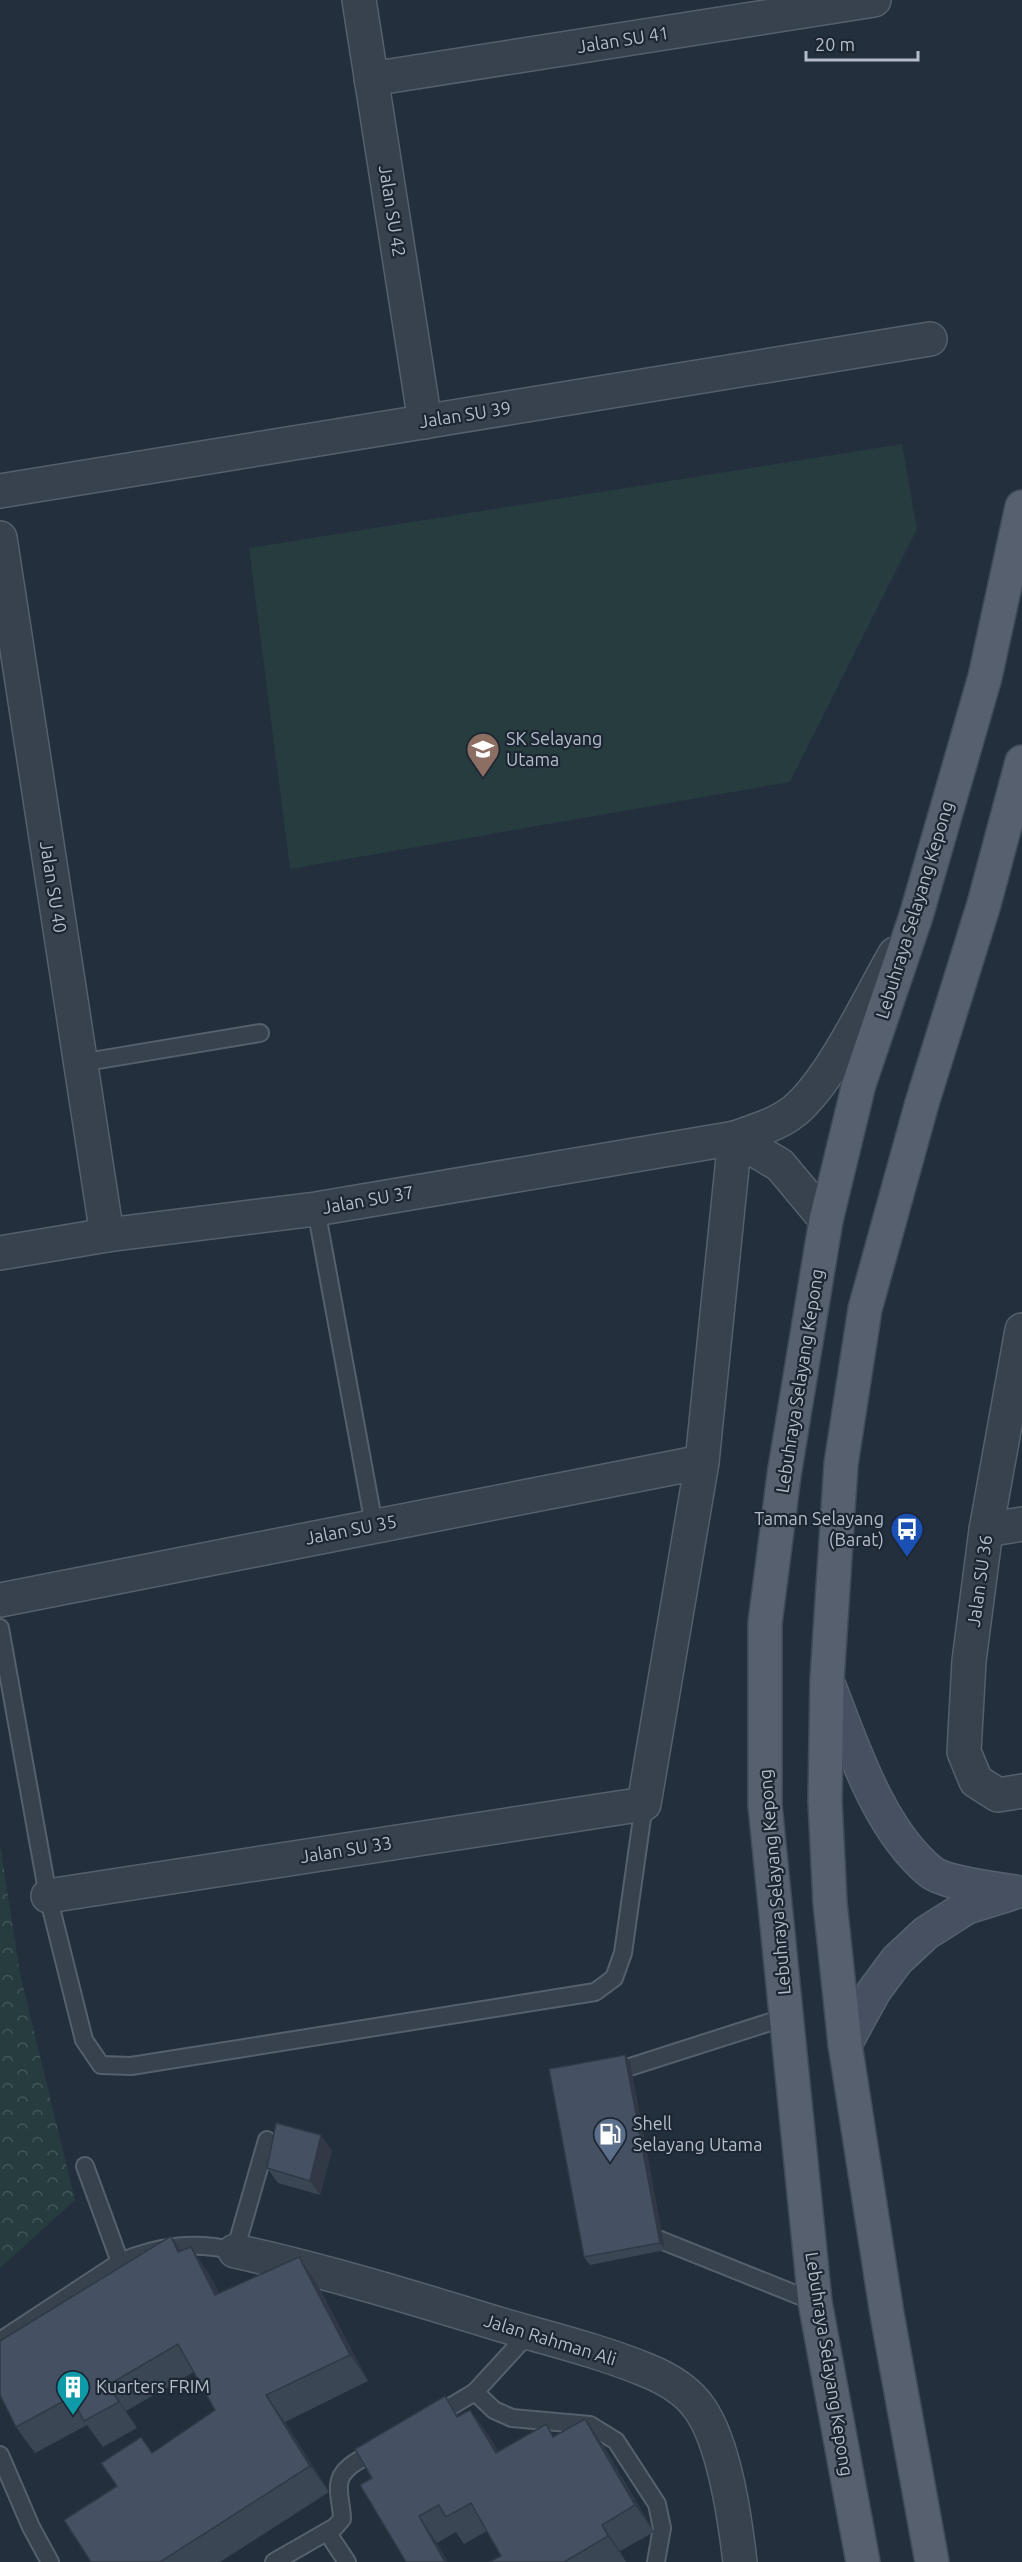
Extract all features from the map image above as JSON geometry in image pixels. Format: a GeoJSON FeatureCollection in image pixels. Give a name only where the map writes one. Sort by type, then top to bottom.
{"type":"FeatureCollection","features":[{"type":"Feature","properties":{"kind":"main road","name":"Lebuhraya Selayang Kepong"},"geometry":{"type":"LineString","coordinates":[[863,2562],[815,2302],[765,1805],[765,1623],[784,1475],[826,1220],[859,1084],[916,916],[985,677],[1022,507]]}},
{"type":"Feature","properties":{"kind":"main road"},"geometry":{"type":"LineString","coordinates":[[1000,608],[1022,541]]}},
{"type":"Feature","properties":{"kind":"main road"},"geometry":{"type":"LineString","coordinates":[[932,2562],[887,2314],[845,2044],[830,1903],[825,1801],[827,1680],[841,1464],[865,1310],[922,1103],[984,904],[1022,762]]}},
{"type":"Feature","properties":{"kind":"street","name":"Jalan SU 42"},"geometry":{"type":"LineString","coordinates":[[358,0],[425,422]]}},
{"type":"Feature","properties":{"kind":"street","name":"Jalan SU 41"},"geometry":{"type":"LineString","coordinates":[[371,79],[874,0]]}},
{"type":"Feature","properties":{"kind":"street","name":"Jalan SU 39"},"geometry":{"type":"LineString","coordinates":[[0,491],[930,339]]}},
{"type":"Feature","properties":{"kind":"street","name":"Jalan SU 40"},"geometry":{"type":"LineString","coordinates":[[0,538],[107,1235]]}},
{"type":"Feature","properties":{"kind":"street","name":"Jalan SU 37"},"geometry":{"type":"LineString","coordinates":[[0,1253],[107,1235],[316,1209],[735,1138],[775,1124],[800,1107],[826,1075],[916,916]]}},
{"type":"Feature","properties":{"kind":"street"},"geometry":{"type":"LineString","coordinates":[[644,1804],[702,1462],[735,1138],[780,1165],[826,1220]]}},
{"type":"Feature","properties":{"kind":"street","name":"Jalan SU 36"},"geometry":{"type":"LineString","coordinates":[[1022,1329],[986,1530],[969,1661],[964,1752],[976,1782],[998,1796],[1022,1791]]}},
{"type":"Feature","properties":{"kind":"street","name":"Jalan SU 35"},"geometry":{"type":"LineString","coordinates":[[0,1600],[702,1462]]}},
{"type":"Feature","properties":{"kind":"street"},"geometry":{"type":"LineString","coordinates":[[986,1530],[1022,1524]]}},
{"type":"Feature","properties":{"kind":"street"},"geometry":{"type":"LineString","coordinates":[[827,1680],[862,1773],[897,1834],[932,1874],[967,1884],[1019,1892]]}},
{"type":"Feature","properties":{"kind":"street","name":"Jalan SU 33"},"geometry":{"type":"LineString","coordinates":[[48,1896],[644,1804]]}},
{"type":"Feature","properties":{"kind":"street"},"geometry":{"type":"LineString","coordinates":[[845,2044],[874,1991],[897,1960],[926,1933],[967,1907],[1019,1892]]}},
{"type":"Feature","properties":{"kind":"street","name":"Jalan Rahman Ali"},"geometry":{"type":"LineString","coordinates":[[235,2251],[320,2269],[529,2333],[646,2370],[684,2391],[700,2409],[712,2435],[735,2524],[740,2562]]}},
{"type":"Feature","properties":{"kind":"lane"},"geometry":{"type":"LineString","coordinates":[[80,1063],[260,1033]]}},
{"type":"Feature","properties":{"kind":"lane"},"geometry":{"type":"LineString","coordinates":[[316,1209],[374,1525]]}},
{"type":"Feature","properties":{"kind":"lane"},"geometry":{"type":"LineString","coordinates":[[0,1628],[48,1896],[84,2040],[101,2065],[131,2066],[595,1992],[614,1978],[623,1953],[644,1804]]}},
{"type":"Feature","properties":{"kind":"lane"},"geometry":{"type":"LineString","coordinates":[[593,2079],[786,2017]]}},
{"type":"Feature","properties":{"kind":"lane"},"geometry":{"type":"LineString","coordinates":[[0,2341],[120,2262],[170,2246],[191,2244],[235,2251],[267,2140]]}},
{"type":"Feature","properties":{"kind":"lane"},"geometry":{"type":"LineString","coordinates":[[85,2166],[120,2262]]}},
{"type":"Feature","properties":{"kind":"lane"},"geometry":{"type":"LineString","coordinates":[[622,2225],[815,2302]]}},
{"type":"Feature","properties":{"kind":"lane"},"geometry":{"type":"LineString","coordinates":[[414,2428],[475,2392],[529,2333]]}},
{"type":"Feature","properties":{"kind":"lane"},"geometry":{"type":"LineString","coordinates":[[475,2392],[494,2410],[512,2418],[590,2424],[616,2441],[657,2504],[662,2528],[656,2562]]}},
{"type":"Feature","properties":{"kind":"lane"},"geometry":{"type":"LineString","coordinates":[[274,2562],[327,2532],[342,2519],[339,2487],[341,2476],[357,2462],[395,2440]]}},
{"type":"Feature","properties":{"kind":"lane"},"geometry":{"type":"LineString","coordinates":[[0,2455],[31,2527],[50,2562]]}},
{"type":"Feature","properties":{"kind":"lane"},"geometry":{"type":"LineString","coordinates":[[327,2532],[347,2562]]}},
{"type":"Feature","properties":{"kind":"green space"},"geometry":{"type":"Polygon","coordinates":[[[902,444],[917,529],[790,782],[290,869],[249,548],[902,444]]]}},
{"type":"Feature","properties":{"kind":"green space"},"geometry":{"type":"Polygon","coordinates":[[[0,1844],[20,1974],[75,2200],[0,2268],[0,1844]]]}},
{"type":"Feature","properties":{"kind":"building","name":"Shell Selayang Utama"},"geometry":{"type":"Polygon","coordinates":[[[625,2055],[660,2243],[584,2257],[549,2069],[625,2055]]]}},
{"type":"Feature","properties":{"kind":"building"},"geometry":{"type":"Polygon","coordinates":[[[276,2123],[321,2135],[310,2181],[267,2168],[276,2123]]]}},
{"type":"Feature","properties":{"kind":"building","name":"Kuarters FRIM"},"geometry":{"type":"Polygon","coordinates":[[[171,2236],[178,2252],[191,2247],[215,2295],[299,2257],[350,2355],[266,2395],[310,2466],[160,2562],[91,2562],[64,2520],[117,2486],[101,2463],[141,2437],[152,2453],[215,2410],[178,2344],[108,2385],[119,2402],[84,2421],[71,2397],[16,2427],[0,2395],[0,2341],[171,2236]]]}},
{"type":"Feature","properties":{"kind":"building"},"geometry":{"type":"Polygon","coordinates":[[[445,2396],[457,2417],[470,2410],[496,2453],[546,2424],[553,2437],[585,2419],[635,2505],[602,2525],[608,2536],[564,2562],[489,2562],[501,2556],[471,2503],[446,2517],[439,2505],[419,2516],[445,2562],[406,2562],[360,2485],[372,2478],[355,2449],[445,2396]]]}},
{"type":"Feature","properties":{"kind":"place","name":"SK Selayang Utama"},"geometry":{"type":"Point","coordinates":[483,778]}},
{"type":"Feature","properties":{"kind":"place","name":"Taman Selayang (Barat)"},"geometry":{"type":"Point","coordinates":[907,1558]}},
{"type":"Feature","properties":{"kind":"place","name":"Shell Selayang Utama"},"geometry":{"type":"Point","coordinates":[610,2163]}},
{"type":"Feature","properties":{"kind":"place","name":"Kuarters FRIM"},"geometry":{"type":"Point","coordinates":[73,2416]}}]}
